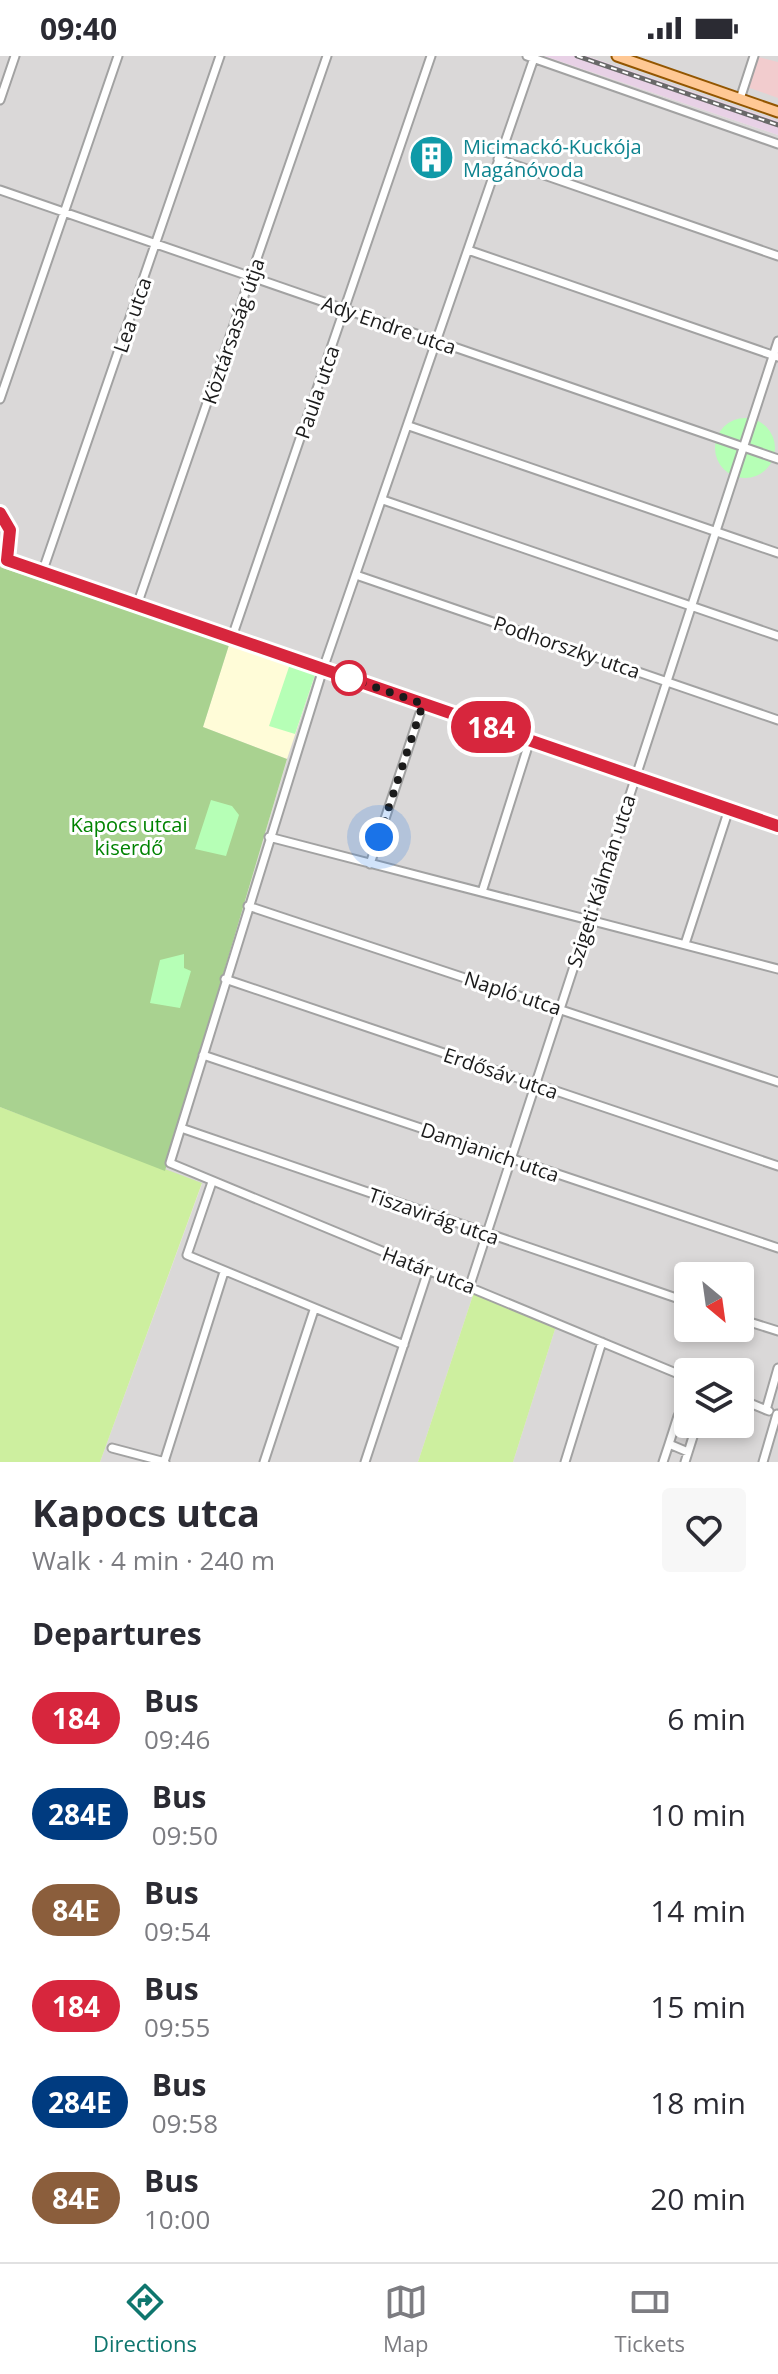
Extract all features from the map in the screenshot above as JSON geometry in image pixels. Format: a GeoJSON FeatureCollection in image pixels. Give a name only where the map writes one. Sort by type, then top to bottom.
{"type":"FeatureCollection","features":[{"type":"Feature","properties":{"kind":"main road"},"geometry":{"type":"LineString","coordinates":[[617,56],[778,112]]}},
{"type":"Feature","properties":{"kind":"street"},"geometry":{"type":"LineString","coordinates":[[0,100],[15,56]]}},
{"type":"Feature","properties":{"kind":"street"},"geometry":{"type":"LineString","coordinates":[[0,399],[118,56]]}},
{"type":"Feature","properties":{"kind":"street","name":"Lea utca"},"geometry":{"type":"LineString","coordinates":[[42,573],[220,56]]}},
{"type":"Feature","properties":{"kind":"street","name":"Köztársaság útja"},"geometry":{"type":"LineString","coordinates":[[137,605],[327,56]]}},
{"type":"Feature","properties":{"kind":"street","name":"Paula utca"},"geometry":{"type":"LineString","coordinates":[[232,637],[431,56]]}},
{"type":"Feature","properties":{"kind":"street"},"geometry":{"type":"LineString","coordinates":[[740,99],[754,56]]}},
{"type":"Feature","properties":{"kind":"street"},"geometry":{"type":"LineString","coordinates":[[181,1128],[323,669],[409,426],[530,57],[778,144]]}},
{"type":"Feature","properties":{"kind":"street"},"geometry":{"type":"LineString","coordinates":[[498,159],[778,256]]}},
{"type":"Feature","properties":{"kind":"street","name":"Ady Endre utca"},"geometry":{"type":"LineString","coordinates":[[0,190],[778,459]]}},
{"type":"Feature","properties":{"kind":"street"},"geometry":{"type":"LineString","coordinates":[[468,250],[776,356]]}},
{"type":"Feature","properties":{"kind":"street","name":"Szigeti Kálmán utca"},"geometry":{"type":"LineString","coordinates":[[470,1285],[635,775],[776,356],[778,341]]}},
{"type":"Feature","properties":{"kind":"street"},"geometry":{"type":"LineString","coordinates":[[409,426],[778,553]]}},
{"type":"Feature","properties":{"kind":"street"},"geometry":{"type":"LineString","coordinates":[[383,500],[778,636]]}},
{"type":"Feature","properties":{"kind":"street"},"geometry":{"type":"LineString","coordinates":[[0,558],[778,826]]}},
{"type":"Feature","properties":{"kind":"street","name":"Podhorszky utca"},"geometry":{"type":"LineString","coordinates":[[356,575],[778,720]]}},
{"type":"Feature","properties":{"kind":"street"},"geometry":{"type":"LineString","coordinates":[[370,864],[423,704]]}},
{"type":"Feature","properties":{"kind":"street"},"geometry":{"type":"LineString","coordinates":[[482,892],[530,740]]}},
{"type":"Feature","properties":{"kind":"street"},"geometry":{"type":"LineString","coordinates":[[685,944],[729,809]]}},
{"type":"Feature","properties":{"kind":"street"},"geometry":{"type":"LineString","coordinates":[[269,837],[777,967]]}},
{"type":"Feature","properties":{"kind":"street","name":"Napló utca"},"geometry":{"type":"LineString","coordinates":[[248,906],[778,1082]]}},
{"type":"Feature","properties":{"kind":"street","name":"Erdősáv utca"},"geometry":{"type":"LineString","coordinates":[[225,979],[778,1166]]}},
{"type":"Feature","properties":{"kind":"street","name":"Damjanich utca"},"geometry":{"type":"LineString","coordinates":[[203,1055],[778,1248]]}},
{"type":"Feature","properties":{"kind":"street","name":"Határ utca"},"geometry":{"type":"LineString","coordinates":[[181,1128],[170,1163],[674,1372]]}},
{"type":"Feature","properties":{"kind":"street","name":"Tiszavirág utca"},"geometry":{"type":"LineString","coordinates":[[181,1128],[674,1297]]}},
{"type":"Feature","properties":{"kind":"street"},"geometry":{"type":"LineString","coordinates":[[212,1182],[187,1255],[404,1345]]}},
{"type":"Feature","properties":{"kind":"street"},"geometry":{"type":"LineString","coordinates":[[365,1462],[428,1271]]}},
{"type":"Feature","properties":{"kind":"street"},"geometry":{"type":"LineString","coordinates":[[112,1448],[164,1462],[224,1272]]}},
{"type":"Feature","properties":{"kind":"street"},"geometry":{"type":"LineString","coordinates":[[264,1462],[314,1310]]}},
{"type":"Feature","properties":{"kind":"street"},"geometry":{"type":"LineString","coordinates":[[754,1323],[778,1331]]}},
{"type":"Feature","properties":{"kind":"street"},"geometry":{"type":"LineString","coordinates":[[565,1462],[602,1342]]}},
{"type":"Feature","properties":{"kind":"street"},"geometry":{"type":"LineString","coordinates":[[766,1410],[778,1368]]}},
{"type":"Feature","properties":{"kind":"street"},"geometry":{"type":"LineString","coordinates":[[754,1405],[778,1414],[763,1462]]}},
{"type":"Feature","properties":{"kind":"street"},"geometry":{"type":"LineString","coordinates":[[663,1462],[674,1428]]}},
{"type":"Feature","properties":{"kind":"street"},"geometry":{"type":"LineString","coordinates":[[685,1462],[692,1438]]}},
{"type":"Feature","properties":{"kind":"street"},"geometry":{"type":"LineString","coordinates":[[669,1444],[688,1452]]}},
{"type":"Feature","properties":{"kind":"shaded area"},"geometry":{"type":"Polygon","coordinates":[[[0,56],[544,56],[778,135],[778,1462],[513,1462],[556,1326],[474,1292],[418,1462],[100,1462],[202,1184],[165,1171],[287,760],[229,645],[0,567],[0,56]]]}},
{"type":"Feature","properties":{"kind":"shaded area"},"geometry":{"type":"Polygon","coordinates":[[[544,56],[587,56],[778,121],[778,135],[544,56]]]}},
{"type":"Feature","properties":{"kind":"shaded area"},"geometry":{"type":"Polygon","coordinates":[[[587,56],[778,56],[778,121],[587,56]]]}},
{"type":"Feature","properties":{"kind":"shaded area"},"geometry":{"type":"Polygon","coordinates":[[[754,56],[778,62],[778,98],[744,86],[754,56]]]}},
{"type":"Feature","properties":{"kind":"shaded area"},"geometry":{"type":"Polygon","coordinates":[[[229,645],[316,672],[287,759],[203,727],[229,645]]]}},
{"type":"Feature","properties":{"kind":"green space"},"geometry":{"type":"Polygon","coordinates":[[[745,418],[757,420],[766,427],[773,436],[773,460],[766,469],[757,476],[745,478],[733,476],[724,469],[717,460],[715,448],[717,436],[724,427],[733,420],[745,418]]]}},
{"type":"Feature","properties":{"kind":"green space","name":"Kapocs utcai kiserdő"},"geometry":{"type":"Polygon","coordinates":[[[0,567],[229,645],[203,727],[287,759],[165,1171],[0,1107],[0,567]]]}},
{"type":"Feature","properties":{"kind":"green space"},"geometry":{"type":"Polygon","coordinates":[[[290,664],[316,672],[295,734],[269,726],[290,664]]]}},
{"type":"Feature","properties":{"kind":"green space"},"geometry":{"type":"Polygon","coordinates":[[[211,800],[232,806],[239,815],[226,856],[195,849],[211,800]]]}},
{"type":"Feature","properties":{"kind":"green space"},"geometry":{"type":"Polygon","coordinates":[[[184,954],[184,968],[191,971],[180,1008],[150,1003],[160,960],[184,954]]]}},
{"type":"Feature","properties":{"kind":"green space"},"geometry":{"type":"Polygon","coordinates":[[[0,1107],[202,1183],[100,1462],[0,1462],[0,1107]]]}},
{"type":"Feature","properties":{"kind":"green space"},"geometry":{"type":"Polygon","coordinates":[[[474,1292],[556,1326],[513,1462],[418,1462],[474,1292]]]}},
{"type":"Feature","properties":{"kind":"railway"},"geometry":{"type":"LineString","coordinates":[[577,56],[778,125]]}},
{"type":"Feature","properties":{"kind":"bus line","name":"184"},"geometry":{"type":"LineString","coordinates":[[0,513],[9,523],[7,560],[778,826]]}},
{"type":"Feature","properties":{"kind":"place","name":"Micimackó-Kuckója Magánóvoda"},"geometry":{"type":"Point","coordinates":[432,158]}},
{"type":"Feature","properties":{"kind":"route"},"geometry":{"type":"LineString","coordinates":[[349,678],[423,704],[379,837]]}}]}
